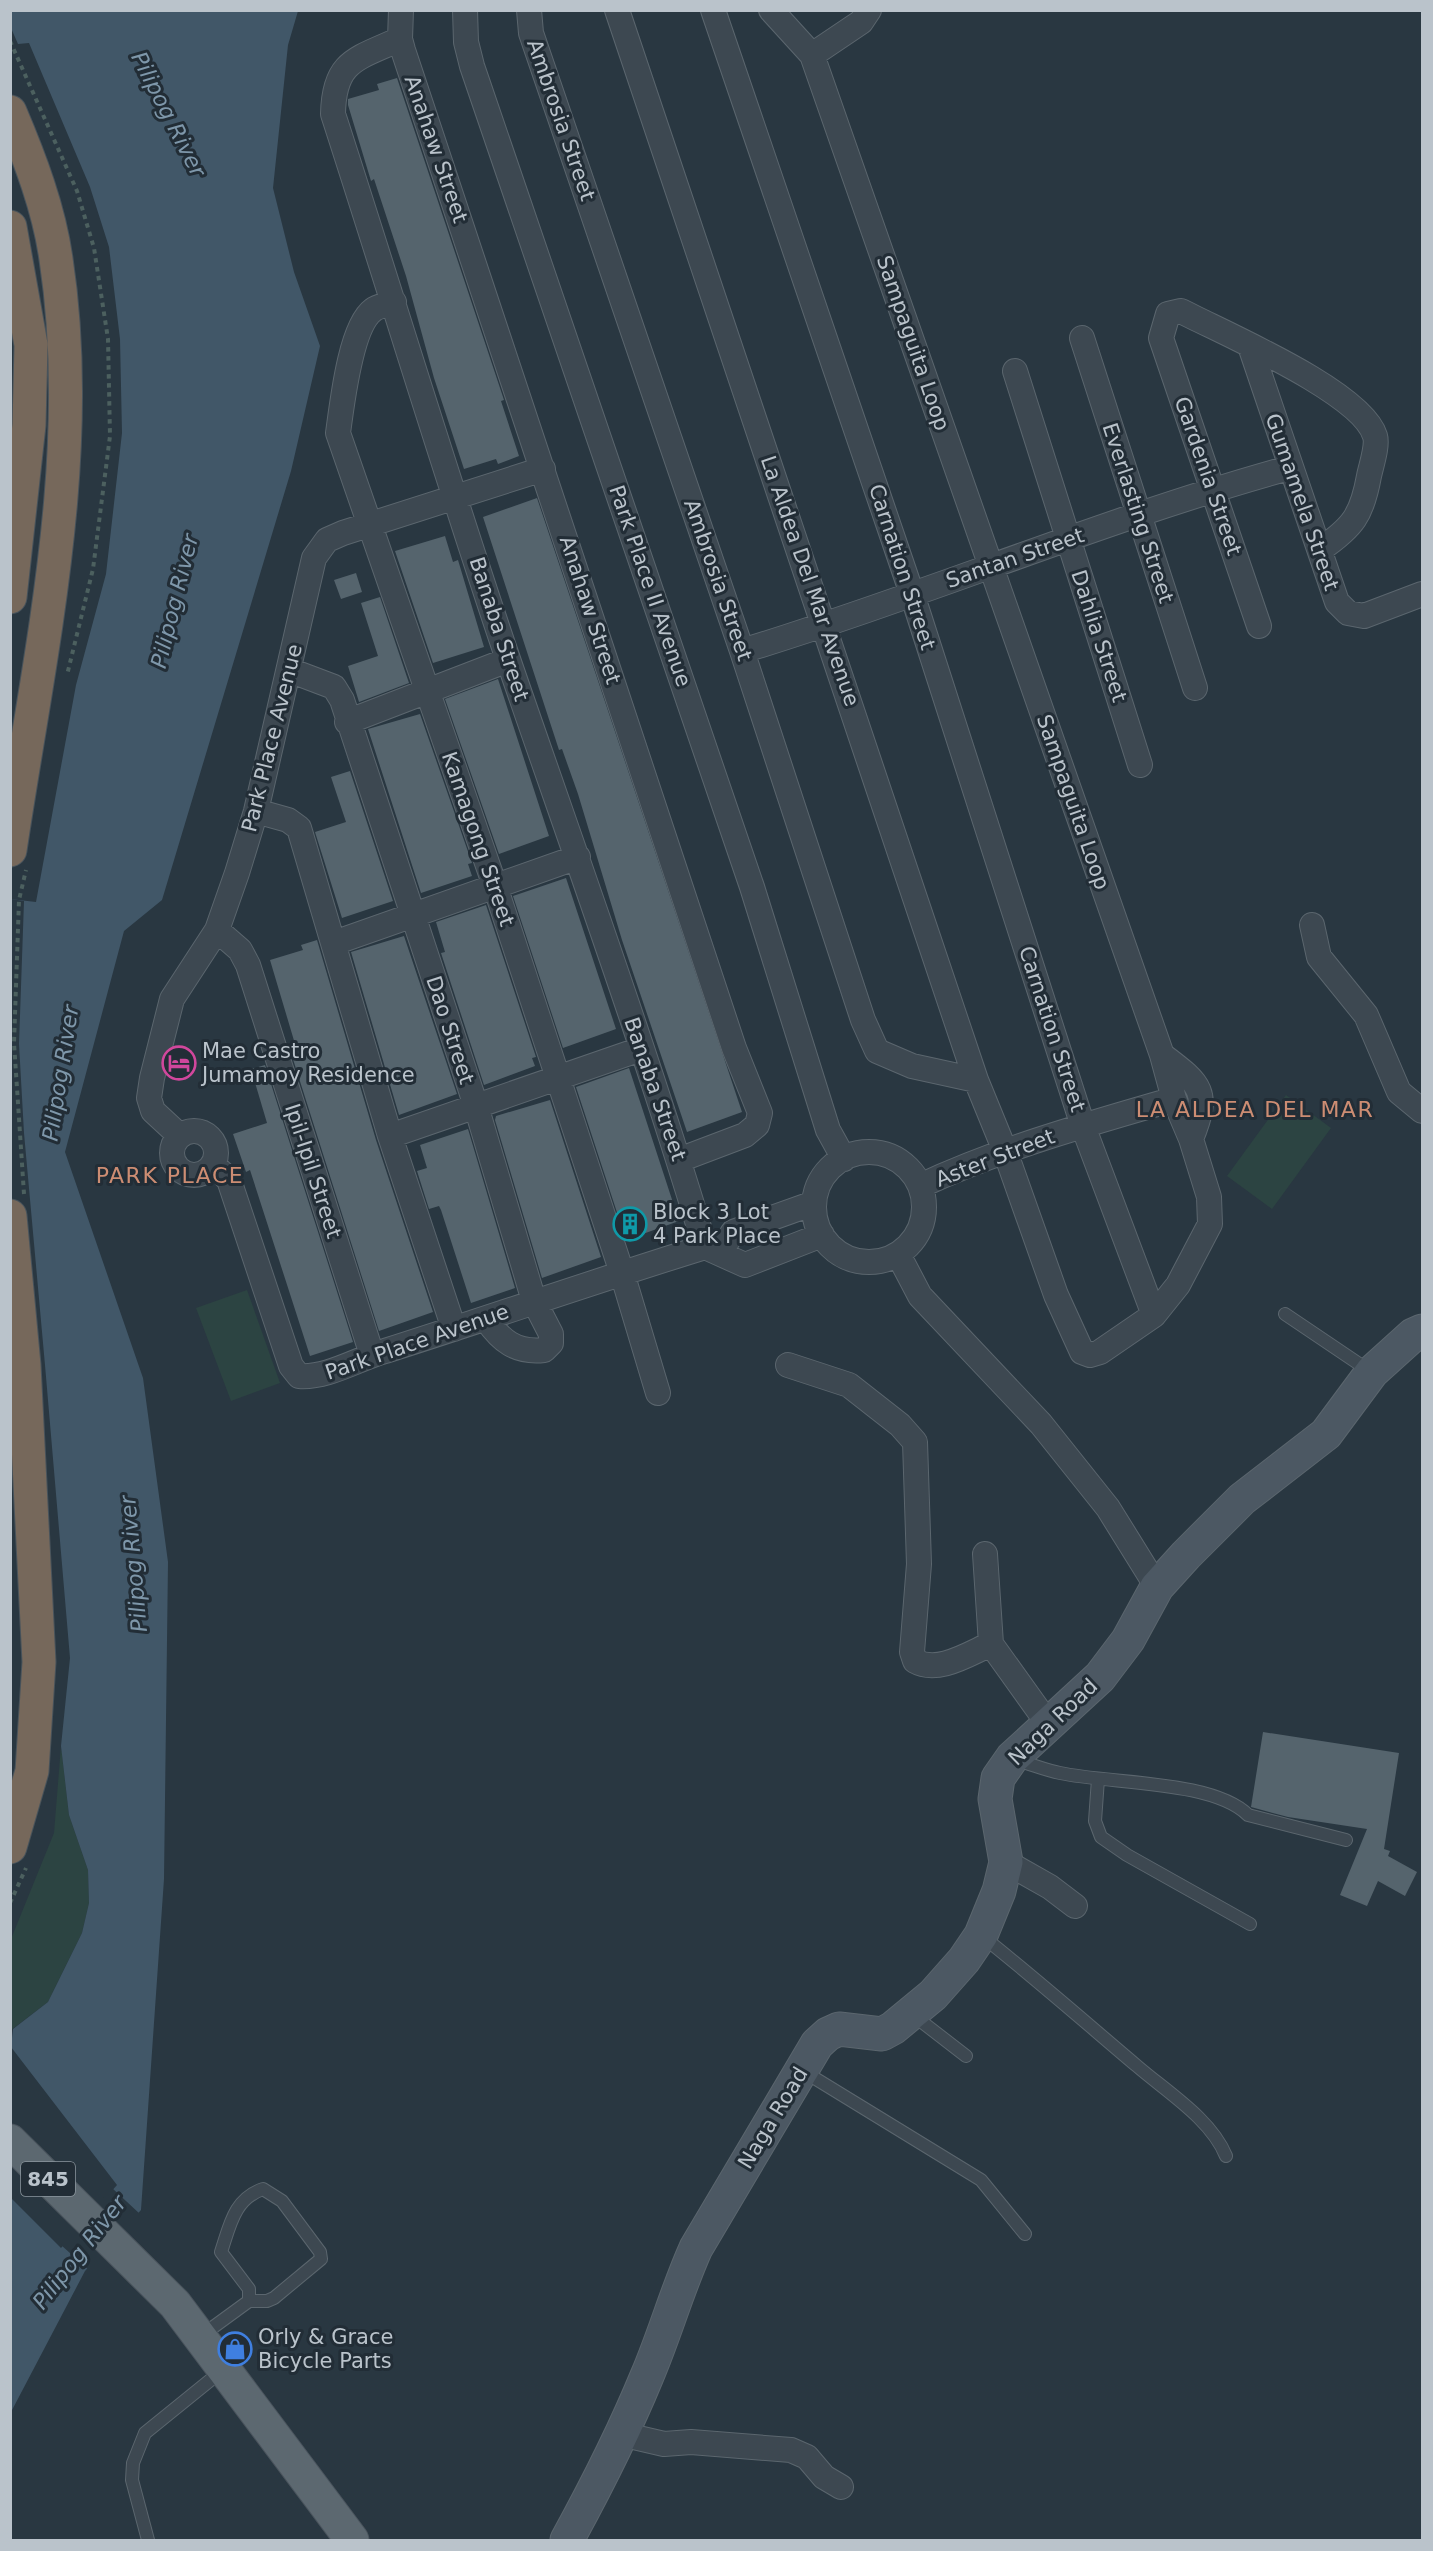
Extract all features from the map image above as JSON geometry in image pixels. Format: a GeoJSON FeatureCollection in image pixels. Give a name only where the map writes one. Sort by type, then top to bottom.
{"type":"FeatureCollection","features":[{"type":"Feature","properties":{"kind":"highway"},"geometry":{"type":"LineString","coordinates":[[10,112],[44,205],[56,258],[65,344],[65,421],[55,552],[10,850]]}},
{"type":"Feature","properties":{"kind":"highway"},"geometry":{"type":"LineString","coordinates":[[10,227],[31,345],[29,425],[10,597]]}},
{"type":"Feature","properties":{"kind":"highway"},"geometry":{"type":"LineString","coordinates":[[10,1847],[32,1771],[38,1704],[35,1559],[18,1210]]}},
{"type":"Feature","properties":{"kind":"main road","name":"845"},"geometry":{"type":"LineString","coordinates":[[10,2141],[175,2304],[352,2541]]}},
{"type":"Feature","properties":{"kind":"street","name":"Anahaw Street"},"geometry":{"type":"LineString","coordinates":[[401,10],[400,39],[734,1048],[760,1113],[757,1125],[745,1135],[679,1160]]}},
{"type":"Feature","properties":{"kind":"street","name":"Park Place II Avenue"},"geometry":{"type":"LineString","coordinates":[[465,10],[466,42],[472,66],[748,876],[828,1130],[844,1159]]}},
{"type":"Feature","properties":{"kind":"street","name":"Ambrosia Street"},"geometry":{"type":"LineString","coordinates":[[529,10],[531,33],[742,651],[863,1020],[877,1051],[912,1066],[976,1080]]}},
{"type":"Feature","properties":{"kind":"street","name":"La Aldea Del Mar Avenue"},"geometry":{"type":"LineString","coordinates":[[617,10],[976,1080],[1005,1151]]}},
{"type":"Feature","properties":{"kind":"street","name":"Carnation Street"},"geometry":{"type":"LineString","coordinates":[[713,10],[912,594],[1083,1125],[1154,1315]]}},
{"type":"Feature","properties":{"kind":"street","name":"Sampaguita Loop"},"geometry":{"type":"LineString","coordinates":[[771,10],[812,55],[1162,1055],[1174,1099],[1191,1139],[1209,1197],[1210,1224],[1178,1285],[1154,1315],[1100,1352],[1090,1355],[1082,1352],[1056,1295],[1005,1151]]}},
{"type":"Feature","properties":{"kind":"street"},"geometry":{"type":"LineString","coordinates":[[812,55],[861,22],[869,10]]}},
{"type":"Feature","properties":{"kind":"street","name":"Banaba Street"},"geometry":{"type":"LineString","coordinates":[[400,39],[357,59],[345,68],[333,90],[333,114],[508,660],[578,857],[679,1160],[713,1250]]}},
{"type":"Feature","properties":{"kind":"street","name":"Kamagong Street"},"geometry":{"type":"LineString","coordinates":[[394,302],[374,309],[364,319],[348,367],[338,433],[495,886],[622,1273],[658,1393]]}},
{"type":"Feature","properties":{"kind":"street","name":"Gardenia Street"},"geometry":{"type":"LineString","coordinates":[[1250,346],[1181,311],[1168,314],[1163,325],[1161,338],[1259,626]]}},
{"type":"Feature","properties":{"kind":"street","name":"Everlasting Street"},"geometry":{"type":"LineString","coordinates":[[1082,338],[1195,688]]}},
{"type":"Feature","properties":{"kind":"street"},"geometry":{"type":"LineString","coordinates":[[1250,346],[1276,357],[1322,385],[1364,416],[1376,437],[1366,494],[1358,518],[1340,536],[1321,549]]}},
{"type":"Feature","properties":{"kind":"street","name":"Gumamela Street"},"geometry":{"type":"LineString","coordinates":[[1250,346],[1290,468],[1321,549],[1337,602],[1348,613],[1364,616],[1422,594]]}},
{"type":"Feature","properties":{"kind":"street","name":"Dahlia Street"},"geometry":{"type":"LineString","coordinates":[[1015,371],[1140,765]]}},
{"type":"Feature","properties":{"kind":"street","name":"Santan Street"},"geometry":{"type":"LineString","coordinates":[[742,651],[825,626],[989,566],[1214,489],[1290,468]]}},
{"type":"Feature","properties":{"kind":"street","name":"Park Place Avenue"},"geometry":{"type":"LineString","coordinates":[[180,1136],[153,1111],[149,1098],[150,1088],[172,999],[217,930],[256,811],[314,558],[327,540],[368,524],[543,469]]}},
{"type":"Feature","properties":{"kind":"street"},"geometry":{"type":"LineString","coordinates":[[347,722],[508,660]]}},
{"type":"Feature","properties":{"kind":"street","name":"Dao Street"},"geometry":{"type":"LineString","coordinates":[[289,670],[334,687],[342,700],[347,722],[476,1106],[534,1300],[551,1334],[551,1342],[544,1350],[534,1351],[508,1344],[500,1338],[486,1318]]}},
{"type":"Feature","properties":{"kind":"street"},"geometry":{"type":"LineString","coordinates":[[256,811],[288,820],[299,828],[390,1136],[454,1329]]}},
{"type":"Feature","properties":{"kind":"street"},"geometry":{"type":"LineString","coordinates":[[334,943],[578,857]]}},
{"type":"Feature","properties":{"kind":"street"},"geometry":{"type":"LineString","coordinates":[[1312,925],[1319,957],[1366,1015],[1399,1092],[1422,1111]]}},
{"type":"Feature","properties":{"kind":"street","name":"Ipil-Ipil Street"},"geometry":{"type":"LineString","coordinates":[[217,930],[240,950],[248,965],[372,1355]]}},
{"type":"Feature","properties":{"kind":"street"},"geometry":{"type":"LineString","coordinates":[[390,1136],[641,1049]]}},
{"type":"Feature","properties":{"kind":"street"},"geometry":{"type":"LineString","coordinates":[[1162,1055],[1179,1068],[1199,1092],[1203,1109],[1191,1139]]}},
{"type":"Feature","properties":{"kind":"street","name":"Aster Street"},"geometry":{"type":"LineString","coordinates":[[920,1186],[1005,1151],[1083,1125],[1174,1099]]}},
{"type":"Feature","properties":{"kind":"street"},"geometry":{"type":"LineString","coordinates":[[193,1131],[206,1134],[215,1145],[213,1164],[197,1174],[180,1169],[172,1153],[180,1136],[193,1131]]}},
{"type":"Feature","properties":{"kind":"street"},"geometry":{"type":"LineString","coordinates":[[866,1152],[894,1157],[906,1165],[920,1186],[925,1209],[921,1227],[912,1242],[898,1254],[882,1261],[865,1262],[848,1258],[833,1249],[822,1235],[815,1220],[814,1203],[818,1187],[826,1173],[844,1159],[866,1152]]}},
{"type":"Feature","properties":{"kind":"street","name":"Park Place Avenue"},"geometry":{"type":"LineString","coordinates":[[213,1164],[229,1180],[291,1366],[299,1376],[315,1377],[372,1355],[534,1300],[622,1273],[713,1250]]}},
{"type":"Feature","properties":{"kind":"street"},"geometry":{"type":"LineString","coordinates":[[814,1203],[733,1232],[713,1250],[745,1265],[822,1235]]}},
{"type":"Feature","properties":{"kind":"street"},"geometry":{"type":"LineString","coordinates":[[898,1254],[920,1296],[1041,1424],[1108,1508],[1157,1587]]}},
{"type":"Feature","properties":{"kind":"street","name":"Naga Road"},"geometry":{"type":"LineString","coordinates":[[567,2541],[621,2434],[647,2375],[683,2276],[696,2248],[817,2044],[828,2034],[839,2030],[882,2034],[912,2014],[964,1960],[981,1935],[999,1891],[1006,1862],[995,1799],[998,1778],[1012,1758],[1100,1677],[1128,1640],[1157,1587],[1242,1499],[1326,1434],[1372,1372],[1413,1335],[1422,1331]]}},
{"type":"Feature","properties":{"kind":"street"},"geometry":{"type":"LineString","coordinates":[[788,1365],[849,1385],[906,1431],[915,1442],[919,1564],[912,1652],[915,1661],[924,1666],[936,1666],[991,1644]]}},
{"type":"Feature","properties":{"kind":"street"},"geometry":{"type":"LineString","coordinates":[[985,1554],[991,1644],[1049,1725]]}},
{"type":"Feature","properties":{"kind":"street"},"geometry":{"type":"LineString","coordinates":[[1006,1862],[1050,1887],[1075,1906]]}},
{"type":"Feature","properties":{"kind":"street"},"geometry":{"type":"LineString","coordinates":[[621,2434],[664,2444],[691,2442],[791,2450],[807,2457],[824,2477],[841,2487]]}},
{"type":"Feature","properties":{"kind":"lane"},"geometry":{"type":"LineString","coordinates":[[1285,1314],[1372,1372]]}},
{"type":"Feature","properties":{"kind":"lane"},"geometry":{"type":"LineString","coordinates":[[1012,1758],[1059,1773],[1209,1793],[1242,1809],[1248,1815],[1346,1840]]}},
{"type":"Feature","properties":{"kind":"lane"},"geometry":{"type":"LineString","coordinates":[[1098,1779],[1095,1821],[1101,1837],[1127,1856],[1250,1924]]}},
{"type":"Feature","properties":{"kind":"lane"},"geometry":{"type":"LineString","coordinates":[[981,1935],[1064,2002],[1199,2119],[1221,2145],[1226,2156]]}},
{"type":"Feature","properties":{"kind":"lane"},"geometry":{"type":"LineString","coordinates":[[912,2014],[966,2056]]}},
{"type":"Feature","properties":{"kind":"lane"},"geometry":{"type":"LineString","coordinates":[[802,2070],[981,2180],[1025,2234]]}},
{"type":"Feature","properties":{"kind":"lane"},"geometry":{"type":"LineString","coordinates":[[201,2336],[249,2301],[274,2298],[321,2259],[320,2252],[273,2194],[263,2189],[251,2193],[240,2203],[231,2218],[222,2252],[249,2289],[249,2301]]}},
{"type":"Feature","properties":{"kind":"lane"},"geometry":{"type":"LineString","coordinates":[[148,2541],[132,2480],[133,2463],[145,2433],[225,2368]]}},
{"type":"Feature","properties":{"kind":"path"},"geometry":{"type":"LineString","coordinates":[[18,1210],[14,1043],[19,900]]}},
{"type":"Feature","properties":{"kind":"green space"},"geometry":{"type":"Polygon","coordinates":[[[1286,1095],[1331,1128],[1272,1209],[1227,1176],[1286,1095]]]}},
{"type":"Feature","properties":{"kind":"green space"},"geometry":{"type":"Polygon","coordinates":[[[247,1290],[280,1383],[231,1401],[196,1308],[247,1290]]]}},
{"type":"Feature","properties":{"kind":"green space"},"geometry":{"type":"Polygon","coordinates":[[[61,1746],[69,1815],[88,1870],[89,1903],[82,1933],[48,2002],[11,2030],[11,1939],[54,1833],[61,1746]]]}},
{"type":"Feature","properties":{"kind":"water","name":"Pilipog River"},"geometry":{"type":"Polygon","coordinates":[[[11,11],[298,11],[288,45],[273,188],[294,272],[320,346],[291,471],[162,900],[124,931],[65,1152],[143,1378],[168,1562],[164,1879],[141,2210],[85,2271],[11,2412],[11,2198],[61,2248],[117,2185],[11,2047],[13,2029],[48,2002],[82,1933],[89,1903],[88,1870],[69,1815],[61,1746],[70,1658],[45,1365],[11,1365],[10,899],[36,902],[76,685],[106,574],[122,433],[120,339],[109,247],[90,187],[29,43],[18,44],[11,28],[11,11]]]}},
{"type":"Feature","properties":{"kind":"pier"},"geometry":{"type":"Polygon","coordinates":[[[11,899],[24,901],[19,1044],[24,1133],[45,1365],[11,1365],[11,899]]]}},
{"type":"Feature","properties":{"kind":"pier"},"geometry":{"type":"Polygon","coordinates":[[[112,2188],[140,2214],[89,2270],[61,2245],[112,2188]]]}},
{"type":"Feature","properties":{"kind":"building"},"geometry":{"type":"Polygon","coordinates":[[[397,78],[504,400],[501,401],[519,456],[498,464],[496,459],[464,469],[434,378],[406,276],[374,179],[371,181],[348,105],[348,99],[379,90],[377,84],[397,78]]]}},
{"type":"Feature","properties":{"kind":"building"},"geometry":{"type":"Polygon","coordinates":[[[537,498],[742,1112],[687,1132],[622,940],[578,794],[562,749],[559,750],[483,517],[537,498]]]}},
{"type":"Feature","properties":{"kind":"building"},"geometry":{"type":"Polygon","coordinates":[[[445,536],[453,562],[458,560],[484,647],[433,663],[395,551],[445,536]]]}},
{"type":"Feature","properties":{"kind":"building"},"geometry":{"type":"Polygon","coordinates":[[[356,573],[362,592],[341,599],[334,580],[356,573]]]}},
{"type":"Feature","properties":{"kind":"building"},"geometry":{"type":"Polygon","coordinates":[[[380,597],[409,683],[359,702],[348,666],[378,656],[361,603],[380,597]]]}},
{"type":"Feature","properties":{"kind":"building"},"geometry":{"type":"Polygon","coordinates":[[[498,679],[549,836],[499,854],[445,699],[498,679]]]}},
{"type":"Feature","properties":{"kind":"building"},"geometry":{"type":"Polygon","coordinates":[[[420,714],[472,863],[468,864],[472,876],[421,893],[368,729],[420,714]]]}},
{"type":"Feature","properties":{"kind":"building"},"geometry":{"type":"Polygon","coordinates":[[[350,771],[393,901],[342,918],[315,832],[346,822],[331,777],[350,771]]]}},
{"type":"Feature","properties":{"kind":"building"},"geometry":{"type":"Polygon","coordinates":[[[566,878],[616,1029],[563,1048],[513,896],[566,878]]]}},
{"type":"Feature","properties":{"kind":"building"},"geometry":{"type":"Polygon","coordinates":[[[486,905],[536,1057],[532,1058],[535,1066],[484,1085],[441,953],[445,952],[436,922],[486,905]]]}},
{"type":"Feature","properties":{"kind":"building"},"geometry":{"type":"Polygon","coordinates":[[[404,936],[457,1094],[399,1115],[351,952],[404,936]]]}},
{"type":"Feature","properties":{"kind":"building"},"geometry":{"type":"Polygon","coordinates":[[[317,940],[376,1140],[433,1312],[379,1331],[292,1056],[298,1054],[270,960],[303,950],[301,945],[317,940]]]}},
{"type":"Feature","properties":{"kind":"building"},"geometry":{"type":"Polygon","coordinates":[[[265,1065],[353,1342],[310,1356],[250,1170],[246,1172],[233,1134],[267,1123],[251,1069],[265,1065]]]}},
{"type":"Feature","properties":{"kind":"building"},"geometry":{"type":"Polygon","coordinates":[[[629,1068],[679,1221],[626,1240],[576,1087],[629,1068]]]}},
{"type":"Feature","properties":{"kind":"building"},"geometry":{"type":"Polygon","coordinates":[[[550,1100],[601,1257],[542,1278],[495,1120],[496,1116],[550,1100]]]}},
{"type":"Feature","properties":{"kind":"building"},"geometry":{"type":"Polygon","coordinates":[[[468,1129],[515,1288],[471,1303],[441,1210],[439,1206],[429,1209],[417,1171],[427,1168],[420,1145],[468,1129]]]}},
{"type":"Feature","properties":{"kind":"building"},"geometry":{"type":"Polygon","coordinates":[[[1263,1732],[1399,1753],[1384,1849],[1390,1851],[1388,1856],[1417,1872],[1405,1896],[1378,1881],[1367,1906],[1340,1895],[1367,1829],[1288,1817],[1251,1807],[1263,1732]]]}},
{"type":"Feature","properties":{"kind":"place","name":"Mae Castro Jumamoy Residence"},"geometry":{"type":"Point","coordinates":[179,1063]}},
{"type":"Feature","properties":{"kind":"place","name":"Block 3 Lot 4 Park Place"},"geometry":{"type":"Point","coordinates":[630,1224]}},
{"type":"Feature","properties":{"kind":"place","name":"Orly & Grace Bicycle Parts"},"geometry":{"type":"Point","coordinates":[235,2349]}},
{"type":"Feature","properties":{"kind":"district","name":"LA ALDEA DEL MAR"},"geometry":{"type":"Point","coordinates":[1255,1109]}},
{"type":"Feature","properties":{"kind":"district","name":"PARK PLACE"},"geometry":{"type":"Point","coordinates":[170,1175]}}]}
